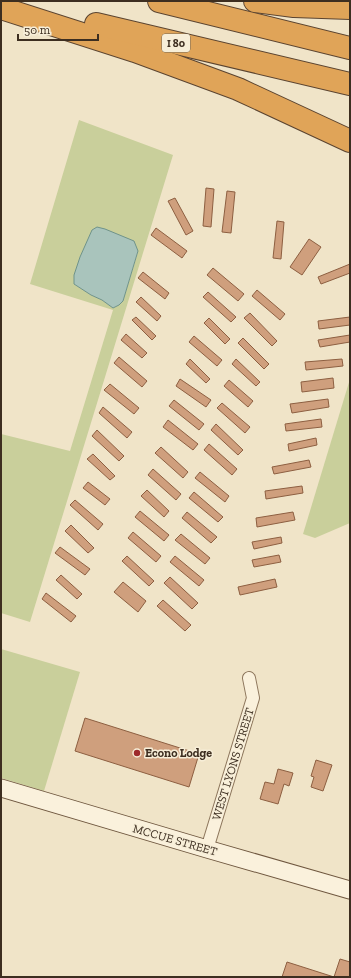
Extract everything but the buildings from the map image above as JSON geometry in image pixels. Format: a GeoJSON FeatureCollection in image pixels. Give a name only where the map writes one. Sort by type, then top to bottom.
{"type":"FeatureCollection","features":[{"type":"Feature","properties":{"kind":"highway"},"geometry":{"type":"LineString","coordinates":[[159,1],[350,48]]}},
{"type":"Feature","properties":{"kind":"highway"},"geometry":{"type":"LineString","coordinates":[[255,1],[294,6],[350,8]]}},
{"type":"Feature","properties":{"kind":"highway","name":"I 80"},"geometry":{"type":"LineString","coordinates":[[1,3],[350,84]]}},
{"type":"Feature","properties":{"kind":"highway"},"geometry":{"type":"LineString","coordinates":[[1,8],[135,51],[238,89],[350,141]]}},
{"type":"Feature","properties":{"kind":"main road","name":"MCCUE STREET"},"geometry":{"type":"LineString","coordinates":[[1,788],[350,890]]}},
{"type":"Feature","properties":{"kind":"street","name":"WEST LYONS STREET"},"geometry":{"type":"LineString","coordinates":[[207,849],[254,698],[249,678]]}},
{"type":"Feature","properties":{"kind":"green space"},"geometry":{"type":"Polygon","coordinates":[[[79,120],[173,155],[30,622],[1,613],[1,434],[70,451],[113,310],[30,284],[79,120]],[[138,252],[74,284],[113,308],[123,301],[138,252]]]}},
{"type":"Feature","properties":{"kind":"green space"},"geometry":{"type":"Polygon","coordinates":[[[350,379],[350,523],[315,538],[303,534],[350,379]]]}},
{"type":"Feature","properties":{"kind":"green space"},"geometry":{"type":"Polygon","coordinates":[[[1,649],[80,672],[44,791],[1,778],[1,649]]]}},
{"type":"Feature","properties":{"kind":"water"},"geometry":{"type":"Polygon","coordinates":[[[97,227],[134,241],[138,251],[123,301],[113,308],[74,284],[74,275],[80,257],[92,230],[97,227]]]}},
{"type":"Feature","properties":{"kind":"place","name":"Econo Lodge"},"geometry":{"type":"Point","coordinates":[137,753]}}]}
